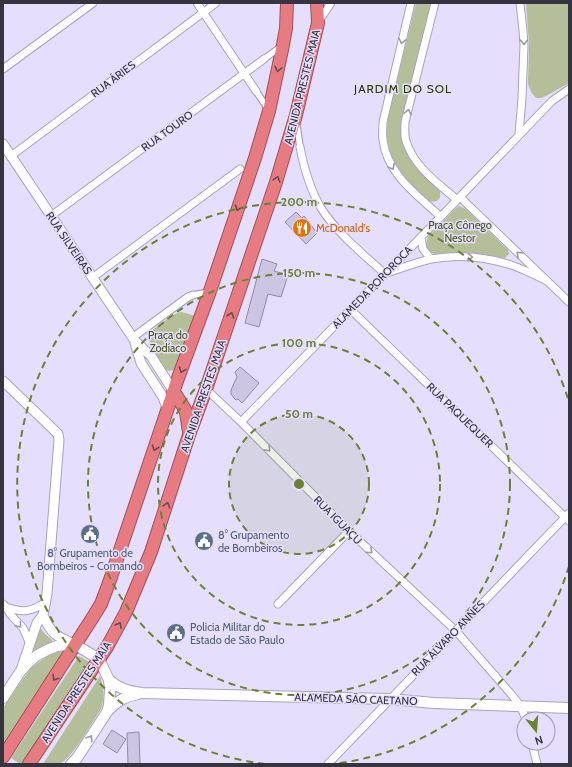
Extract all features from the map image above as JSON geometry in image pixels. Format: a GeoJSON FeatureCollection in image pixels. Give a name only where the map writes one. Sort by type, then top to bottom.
{"type":"FeatureCollection","features":[{"type":"Feature","properties":{"kind":"highway"},"geometry":{"type":"LineString","coordinates":[[3,757],[76,645],[101,604],[108,586],[255,158],[269,111],[283,45],[286,28],[287,3]]}},
{"type":"Feature","properties":{"kind":"highway","name":"AVENIDA PRESTES MAIA"},"geometry":{"type":"LineString","coordinates":[[29,764],[99,659],[126,612],[158,533],[189,435],[274,189],[296,115],[318,23],[317,3]]}},
{"type":"Feature","properties":{"kind":"highway"},"geometry":{"type":"LineString","coordinates":[[174,392],[186,412],[189,435]]}},
{"type":"Feature","properties":{"kind":"main road"},"geometry":{"type":"LineString","coordinates":[[3,698],[20,672],[28,663],[36,656],[47,650],[57,646],[76,645],[99,659],[109,680],[110,698],[107,712],[77,758],[71,764]]}},
{"type":"Feature","properties":{"kind":"main road","name":"ALAMEDA SÃO CAETANO"},"geometry":{"type":"LineString","coordinates":[[109,680],[121,689],[142,693],[390,700],[569,708]]}},
{"type":"Feature","properties":{"kind":"main road","name":"ALAMEDA SÃO CAETANO"},"geometry":{"type":"LineString","coordinates":[[107,712],[120,700],[142,693]]}},
{"type":"Feature","properties":{"kind":"street"},"geometry":{"type":"LineString","coordinates":[[3,69],[93,3]]}},
{"type":"Feature","properties":{"kind":"street"},"geometry":{"type":"LineString","coordinates":[[197,3],[269,111]]}},
{"type":"Feature","properties":{"kind":"street","name":"RUA ÁRIES"},"geometry":{"type":"LineString","coordinates":[[11,156],[216,3]]}},
{"type":"Feature","properties":{"kind":"street"},"geometry":{"type":"LineString","coordinates":[[318,23],[331,3]]}},
{"type":"Feature","properties":{"kind":"street"},"geometry":{"type":"LineString","coordinates":[[411,3],[383,122],[383,139],[387,158],[397,175],[440,217]]}},
{"type":"Feature","properties":{"kind":"street"},"geometry":{"type":"LineString","coordinates":[[435,3],[405,122],[404,132],[413,157],[425,171],[459,199],[569,302]]}},
{"type":"Feature","properties":{"kind":"street"},"geometry":{"type":"LineString","coordinates":[[519,134],[524,46],[520,3]]}},
{"type":"Feature","properties":{"kind":"street","name":"RUA TOURO"},"geometry":{"type":"LineString","coordinates":[[51,216],[283,45]]}},
{"type":"Feature","properties":{"kind":"street","name":"ALAMEDA POROROCA"},"geometry":{"type":"LineString","coordinates":[[241,422],[459,199],[519,134],[552,101],[569,89]]}},
{"type":"Feature","properties":{"kind":"street"},"geometry":{"type":"LineString","coordinates":[[296,115],[297,131],[304,168],[312,190],[321,208],[333,224],[385,274],[431,260],[470,257],[510,265],[547,281]]}},
{"type":"Feature","properties":{"kind":"street","name":"RUA SILVEIRAS"},"geometry":{"type":"LineString","coordinates":[[3,144],[133,339],[151,356],[174,392]]}},
{"type":"Feature","properties":{"kind":"street"},"geometry":{"type":"LineString","coordinates":[[92,278],[255,158]]}},
{"type":"Feature","properties":{"kind":"street"},"geometry":{"type":"LineString","coordinates":[[421,238],[423,249],[431,260]]}},
{"type":"Feature","properties":{"kind":"street"},"geometry":{"type":"LineString","coordinates":[[133,339],[188,297],[210,292]]}},
{"type":"Feature","properties":{"kind":"street","name":"RUA PAQUEQUER"},"geometry":{"type":"LineString","coordinates":[[351,310],[568,517]]}},
{"type":"Feature","properties":{"kind":"street","name":"RUA SILVEIRAS"},"geometry":{"type":"LineString","coordinates":[[133,339],[141,363],[163,397],[168,411]]}},
{"type":"Feature","properties":{"kind":"street"},"geometry":{"type":"LineString","coordinates":[[3,381],[58,434],[59,440],[51,558],[46,602],[43,616],[37,623],[20,672]]}},
{"type":"Feature","properties":{"kind":"street","name":"RUA IGUAÇU"},"geometry":{"type":"LineString","coordinates":[[206,389],[241,422],[349,531],[456,631],[511,694],[520,705],[523,711]]}},
{"type":"Feature","properties":{"kind":"street","name":"RUA ÁLVARO ANNES"},"geometry":{"type":"LineString","coordinates":[[328,764],[568,517]]}},
{"type":"Feature","properties":{"kind":"street"},"geometry":{"type":"LineString","coordinates":[[278,604],[349,531]]}},
{"type":"Feature","properties":{"kind":"street"},"geometry":{"type":"LineString","coordinates":[[5,605],[23,611],[38,607],[46,602]]}},
{"type":"Feature","properties":{"kind":"street"},"geometry":{"type":"LineString","coordinates":[[5,605],[10,614],[25,632],[30,645]]}},
{"type":"Feature","properties":{"kind":"street"},"geometry":{"type":"LineString","coordinates":[[43,616],[53,633],[76,645]]}},
{"type":"Feature","properties":{"kind":"street"},"geometry":{"type":"LineString","coordinates":[[534,751],[537,764]]}},
{"type":"Feature","properties":{"kind":"green space"},"geometry":{"type":"Polygon","coordinates":[[[416,3],[432,3],[401,122],[401,130],[403,145],[409,157],[418,169],[440,191],[440,198],[434,202],[425,199],[400,171],[390,151],[388,140],[387,127],[389,113],[416,3]]]}},
{"type":"Feature","properties":{"kind":"green space"},"geometry":{"type":"Polygon","coordinates":[[[526,3],[569,3],[569,83],[541,98],[536,98],[531,92],[528,84],[529,44],[526,3]]]}},
{"type":"Feature","properties":{"kind":"green space","name":"Praça Cônego Nestor"},"geometry":{"type":"Polygon","coordinates":[[[459,206],[466,209],[508,250],[509,254],[505,258],[468,252],[434,254],[428,250],[426,244],[428,237],[459,206]]]}},
{"type":"Feature","properties":{"kind":"green space","name":"Praça do Zodíaco"},"geometry":{"type":"Polygon","coordinates":[[[181,312],[196,316],[177,369],[169,371],[163,367],[154,353],[150,345],[150,337],[151,333],[156,327],[174,314],[181,312]]]}},
{"type":"Feature","properties":{"kind":"green space"},"geometry":{"type":"Polygon","coordinates":[[[38,625],[52,640],[52,642],[44,645],[28,656],[38,625]]]}},
{"type":"Feature","properties":{"kind":"green space"},"geometry":{"type":"Polygon","coordinates":[[[65,651],[3,746],[3,708],[32,667],[49,655],[56,652],[65,651]]]}},
{"type":"Feature","properties":{"kind":"green space"},"geometry":{"type":"Polygon","coordinates":[[[79,656],[91,663],[22,764],[20,764],[11,758],[79,656]]]}},
{"type":"Feature","properties":{"kind":"green space"},"geometry":{"type":"Polygon","coordinates":[[[100,676],[104,692],[101,709],[66,759],[61,763],[43,764],[100,676]]]}},
{"type":"Feature","properties":{"kind":"building","name":"McDonald's"},"geometry":{"type":"Polygon","coordinates":[[[296,212],[302,218],[304,216],[317,233],[306,244],[285,222],[296,212]]]}},
{"type":"Feature","properties":{"kind":"building"},"geometry":{"type":"Polygon","coordinates":[[[262,259],[277,264],[274,271],[288,275],[281,297],[268,294],[259,327],[245,323],[262,259]]]}},
{"type":"Feature","properties":{"kind":"building"},"geometry":{"type":"Polygon","coordinates":[[[240,367],[259,383],[242,403],[238,399],[236,400],[231,394],[231,390],[237,377],[235,372],[240,367]]]}},
{"type":"Feature","properties":{"kind":"building"},"geometry":{"type":"Polygon","coordinates":[[[112,730],[126,739],[117,753],[103,744],[112,730]]]}},
{"type":"Feature","properties":{"kind":"building"},"geometry":{"type":"Polygon","coordinates":[[[139,732],[140,764],[128,764],[127,733],[139,732]]]}},
{"type":"Feature","properties":{"kind":"place","name":"McDonald's"},"geometry":{"type":"Point","coordinates":[302,228]}},
{"type":"Feature","properties":{"kind":"place","name":"8° Grupamento de Bombeiros - Comando"},"geometry":{"type":"Point","coordinates":[90,534]}},
{"type":"Feature","properties":{"kind":"place","name":"8° Grupamento de Bombeiros"},"geometry":{"type":"Point","coordinates":[204,541]}},
{"type":"Feature","properties":{"kind":"place","name":"Policia Militar do Estado de São Paulo"},"geometry":{"type":"Point","coordinates":[176,633]}},
{"type":"Feature","properties":{"kind":"district","name":"JARDIM DO SOL"},"geometry":{"type":"Point","coordinates":[403,89]}}]}
